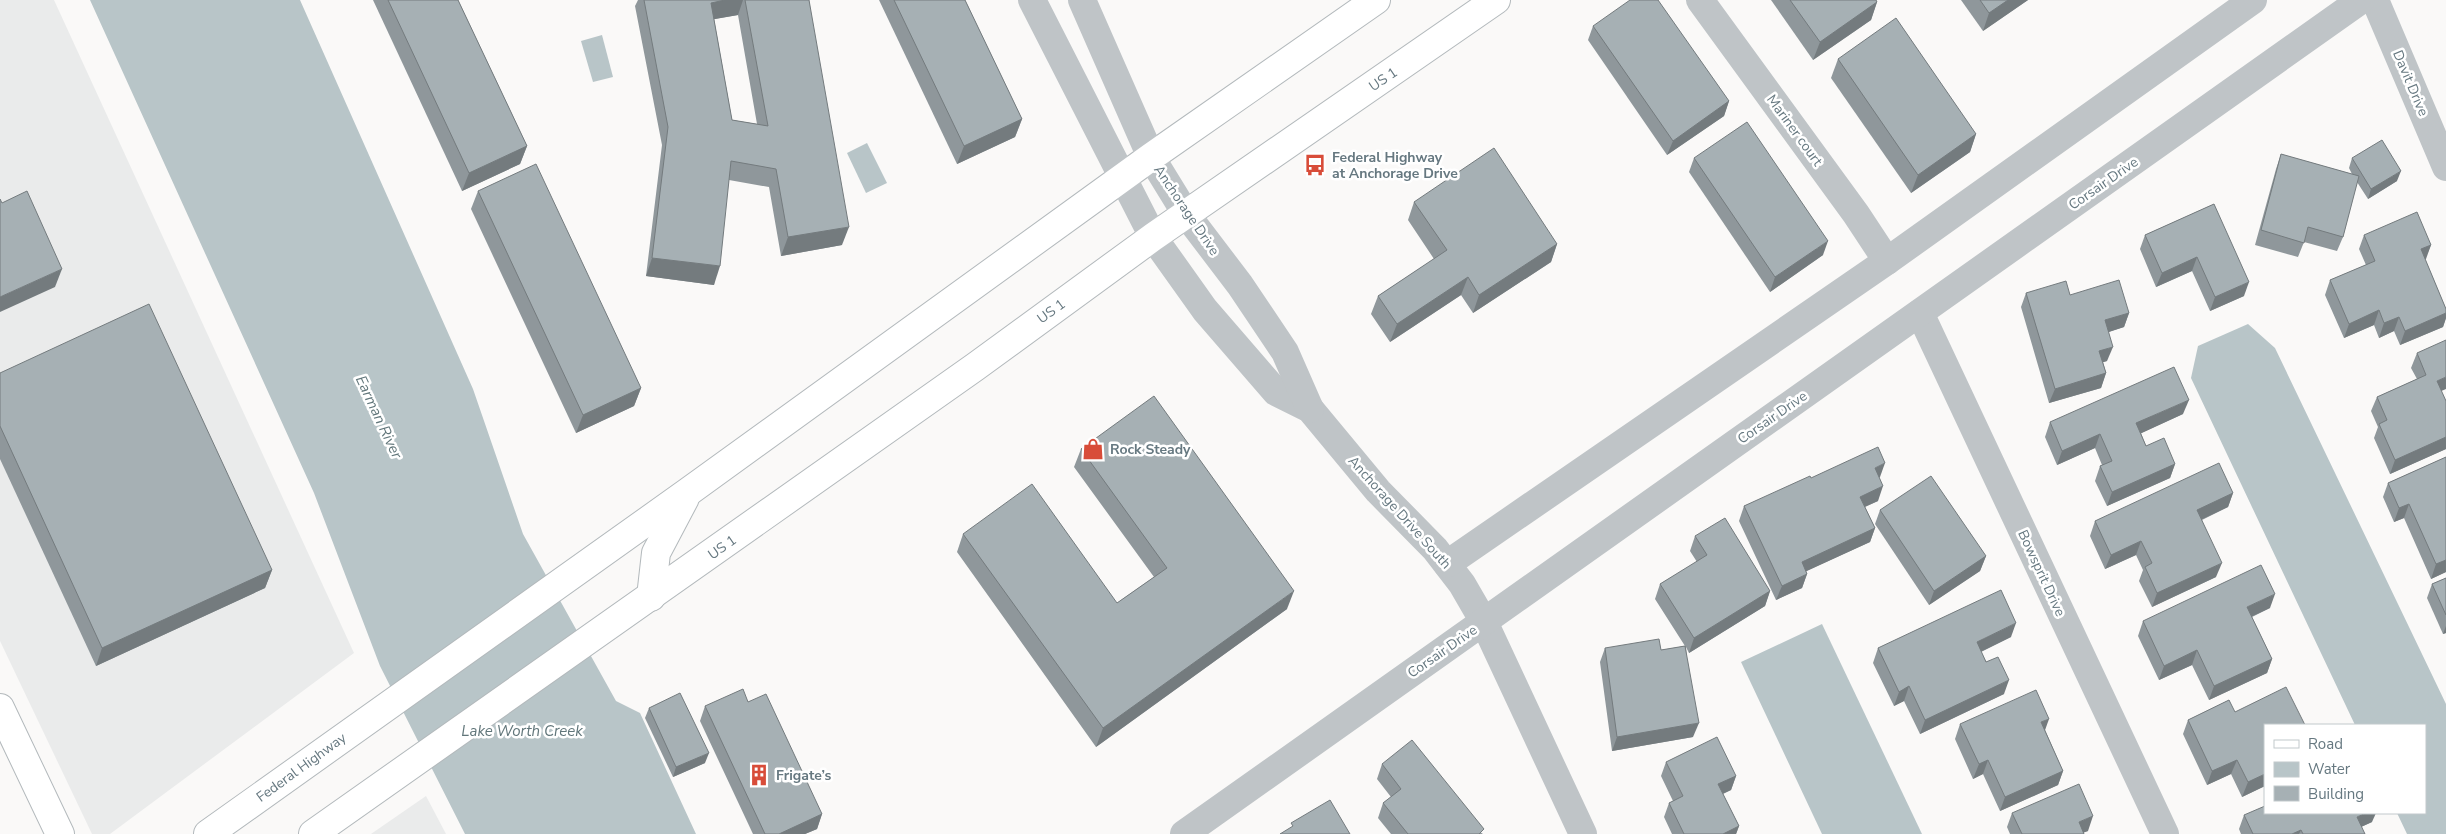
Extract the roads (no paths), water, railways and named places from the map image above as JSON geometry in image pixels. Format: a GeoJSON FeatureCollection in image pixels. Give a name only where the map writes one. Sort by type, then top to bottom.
{"type":"FeatureCollection","features":[{"type":"Feature","properties":{"kind":"main road","name":"Federal Highway"},"geometry":{"type":"LineString","coordinates":[[208,834],[688,492],[1151,157],[1376,0]]}},
{"type":"Feature","properties":{"kind":"main road","name":"US 1"},"geometry":{"type":"LineString","coordinates":[[313,834],[975,367],[1153,237],[1496,0]]}},
{"type":"Feature","properties":{"kind":"main road"},"geometry":{"type":"LineString","coordinates":[[651,597],[656,553],[688,492]]}},
{"type":"Feature","properties":{"kind":"main road"},"geometry":{"type":"LineString","coordinates":[[0,708],[60,834]]}},
{"type":"Feature","properties":{"kind":"street"},"geometry":{"type":"LineString","coordinates":[[1032,0],[1121,179],[1153,237]]}},
{"type":"Feature","properties":{"kind":"street","name":"Anchorage Drive"},"geometry":{"type":"LineString","coordinates":[[1082,0],[1151,157],[1186,214],[1240,285],[1285,352],[1310,409]]}},
{"type":"Feature","properties":{"kind":"street","name":"Mariner court"},"geometry":{"type":"LineString","coordinates":[[1700,0],[1856,214],[1887,261]]}},
{"type":"Feature","properties":{"kind":"street"},"geometry":{"type":"LineString","coordinates":[[1447,564],[1887,261],[2253,0]]}},
{"type":"Feature","properties":{"kind":"street","name":"Corsair Drive"},"geometry":{"type":"LineString","coordinates":[[1184,834],[2361,0]]}},
{"type":"Feature","properties":{"kind":"street","name":"Davit Drive"},"geometry":{"type":"LineString","coordinates":[[2375,0],[2446,167]]}},
{"type":"Feature","properties":{"kind":"street","name":"Anchorage Drive South"},"geometry":{"type":"LineString","coordinates":[[1153,237],[1205,310],[1276,392],[1310,409],[1378,491],[1447,564],[1462,584],[1484,622],[1583,834]]}},
{"type":"Feature","properties":{"kind":"street","name":"Bowsprit Drive"},"geometry":{"type":"LineString","coordinates":[[1920,313],[2164,834]]}},
{"type":"Feature","properties":{"kind":"water","name":"Lake Worth Creek"},"geometry":{"type":"Polygon","coordinates":[[[90,0],[300,0],[473,389],[523,534],[616,701],[640,713],[696,834],[465,834],[380,666],[314,493],[90,0]]]}},
{"type":"Feature","properties":{"kind":"water"},"geometry":{"type":"Polygon","coordinates":[[[602,35],[613,77],[593,82],[581,41],[602,35]]]}},
{"type":"Feature","properties":{"kind":"water"},"geometry":{"type":"Polygon","coordinates":[[[867,143],[887,183],[866,193],[847,153],[867,143]]]}},
{"type":"Feature","properties":{"kind":"water"},"geometry":{"type":"Polygon","coordinates":[[[2248,324],[2275,348],[2446,704],[2446,834],[2407,834],[2397,814],[2426,814],[2426,724],[2355,724],[2191,378],[2198,346],[2248,324]]]}},
{"type":"Feature","properties":{"kind":"water"},"geometry":{"type":"Polygon","coordinates":[[[1822,624],[1922,834],[1822,834],[1741,662],[1822,624]]]}},
{"type":"Feature","properties":{"kind":"place","name":"Federal Highway at Anchorage Drive"},"geometry":{"type":"Point","coordinates":[1315,165]}},
{"type":"Feature","properties":{"kind":"place","name":"Rock Steady"},"geometry":{"type":"Point","coordinates":[1093,449]}},
{"type":"Feature","properties":{"kind":"place","name":"Frigate’s"},"geometry":{"type":"Point","coordinates":[759,775]}},
{"type":"Feature","properties":{"kind":"water label","name":"Earman River"},"geometry":{"type":"Point","coordinates":[379,417]}}]}
